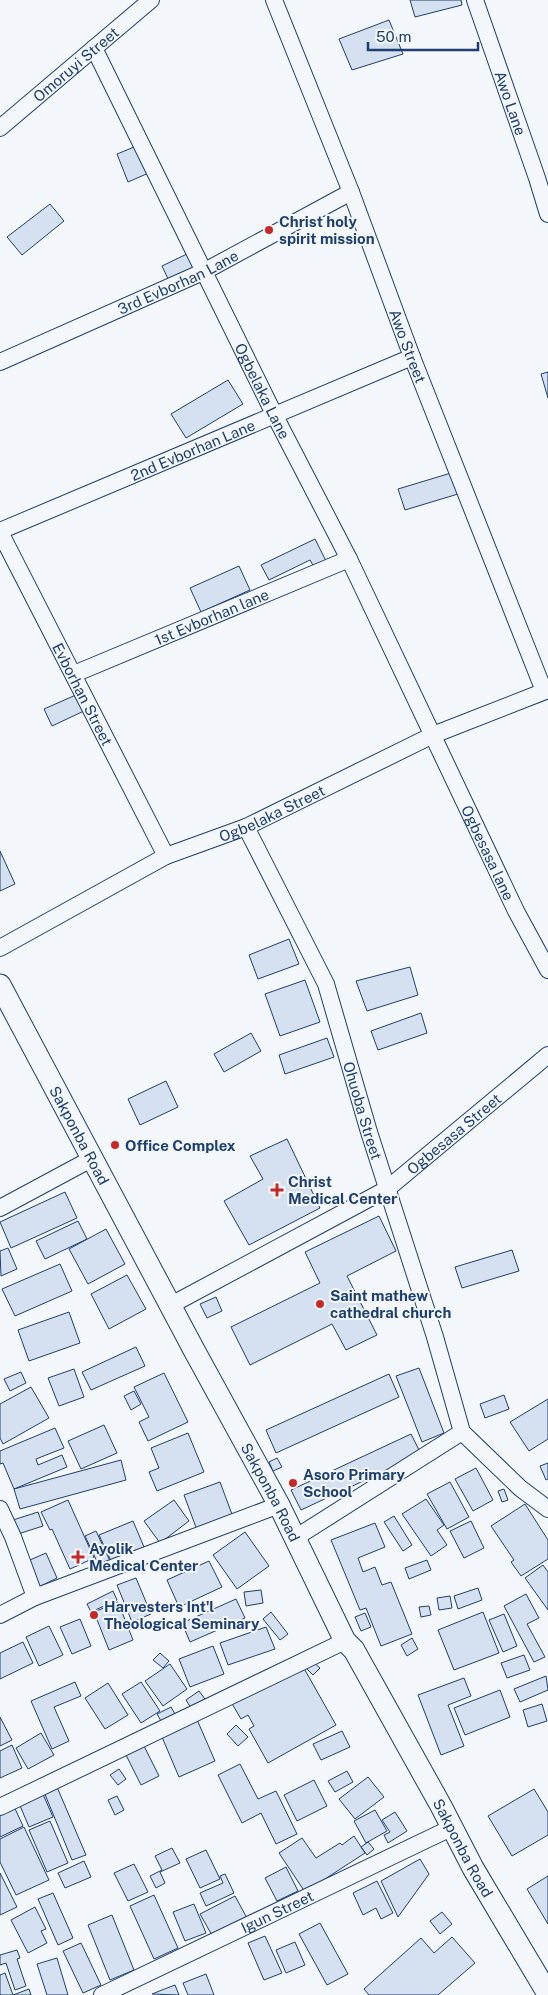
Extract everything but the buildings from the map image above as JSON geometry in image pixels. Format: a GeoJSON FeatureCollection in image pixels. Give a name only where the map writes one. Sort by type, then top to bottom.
{"type":"FeatureCollection","features":[{"type":"Feature","properties":{"kind":"main road","name":"Sakponba Road"},"geometry":{"type":"LineString","coordinates":[[0,985],[279,1505],[345,1641],[354,1650],[441,1806],[473,1868],[548,1994]]}},
{"type":"Feature","properties":{"kind":"street","name":"Omoruyi Street"},"geometry":{"type":"LineString","coordinates":[[0,128],[151,0]]}},
{"type":"Feature","properties":{"kind":"street","name":"Awo Street"},"geometry":{"type":"LineString","coordinates":[[274,0],[351,192],[412,357],[546,690]]}},
{"type":"Feature","properties":{"kind":"street","name":"Awo Lane"},"geometry":{"type":"LineString","coordinates":[[474,0],[543,176],[548,214]]}},
{"type":"Feature","properties":{"kind":"street","name":"Ogbelaka Lane"},"geometry":{"type":"LineString","coordinates":[[94,48],[349,559],[433,734]]}},
{"type":"Feature","properties":{"kind":"street","name":"3rd Evborhan Lane"},"geometry":{"type":"LineString","coordinates":[[0,362],[205,271],[351,192]]}},
{"type":"Feature","properties":{"kind":"street","name":"2nd Evborhan Lane"},"geometry":{"type":"LineString","coordinates":[[0,532],[412,357]]}},
{"type":"Feature","properties":{"kind":"street","name":"Evborhan Street"},"geometry":{"type":"LineString","coordinates":[[0,532],[166,856]]}},
{"type":"Feature","properties":{"kind":"street","name":"1st Evborhan lane"},"geometry":{"type":"LineString","coordinates":[[74,674],[349,559]]}},
{"type":"Feature","properties":{"kind":"street","name":"Ogbelaka Street"},"geometry":{"type":"LineString","coordinates":[[0,948],[166,856],[246,827],[433,734],[546,690]]}},
{"type":"Feature","properties":{"kind":"street","name":"Ogbesasa lane"},"geometry":{"type":"LineString","coordinates":[[433,734],[516,911],[548,970]]}},
{"type":"Feature","properties":{"kind":"street","name":"Ohuoba Street"},"geometry":{"type":"LineString","coordinates":[[246,827],[326,984],[387,1189],[435,1337],[462,1432]]}},
{"type":"Feature","properties":{"kind":"street","name":"Ogbesasa Street"},"geometry":{"type":"LineString","coordinates":[[171,1305],[387,1189],[548,1055]]}},
{"type":"Feature","properties":{"kind":"street"},"geometry":{"type":"LineString","coordinates":[[0,1208],[93,1158]]}},
{"type":"Feature","properties":{"kind":"street"},"geometry":{"type":"LineString","coordinates":[[295,1538],[462,1432],[520,1488],[548,1509]]}},
{"type":"Feature","properties":{"kind":"street"},"geometry":{"type":"LineString","coordinates":[[0,1615],[34,1597],[279,1505]]}},
{"type":"Feature","properties":{"kind":"street"},"geometry":{"type":"LineString","coordinates":[[0,1509],[13,1537],[34,1597]]}},
{"type":"Feature","properties":{"kind":"street"},"geometry":{"type":"LineString","coordinates":[[0,1807],[345,1641]]}},
{"type":"Feature","properties":{"kind":"street","name":"Igun Street"},"geometry":{"type":"LineString","coordinates":[[102,1995],[451,1828]]}},
{"type":"Feature","properties":{"kind":"place","name":"Christ holy spirit mission"},"geometry":{"type":"Point","coordinates":[269,230]}},
{"type":"Feature","properties":{"kind":"place","name":"Office Complex"},"geometry":{"type":"Point","coordinates":[115,1145]}},
{"type":"Feature","properties":{"kind":"place","name":"Christ Medical Center"},"geometry":{"type":"Point","coordinates":[277,1190]}},
{"type":"Feature","properties":{"kind":"place","name":"Saint mathew cathedral church"},"geometry":{"type":"Point","coordinates":[320,1304]}},
{"type":"Feature","properties":{"kind":"place","name":"Asoro Primary School"},"geometry":{"type":"Point","coordinates":[293,1483]}},
{"type":"Feature","properties":{"kind":"place","name":"Ayolik Medical Center"},"geometry":{"type":"Point","coordinates":[78,1557]}},
{"type":"Feature","properties":{"kind":"place","name":"Harvesters Int'l Theological Seminary"},"geometry":{"type":"Point","coordinates":[94,1615]}}]}
